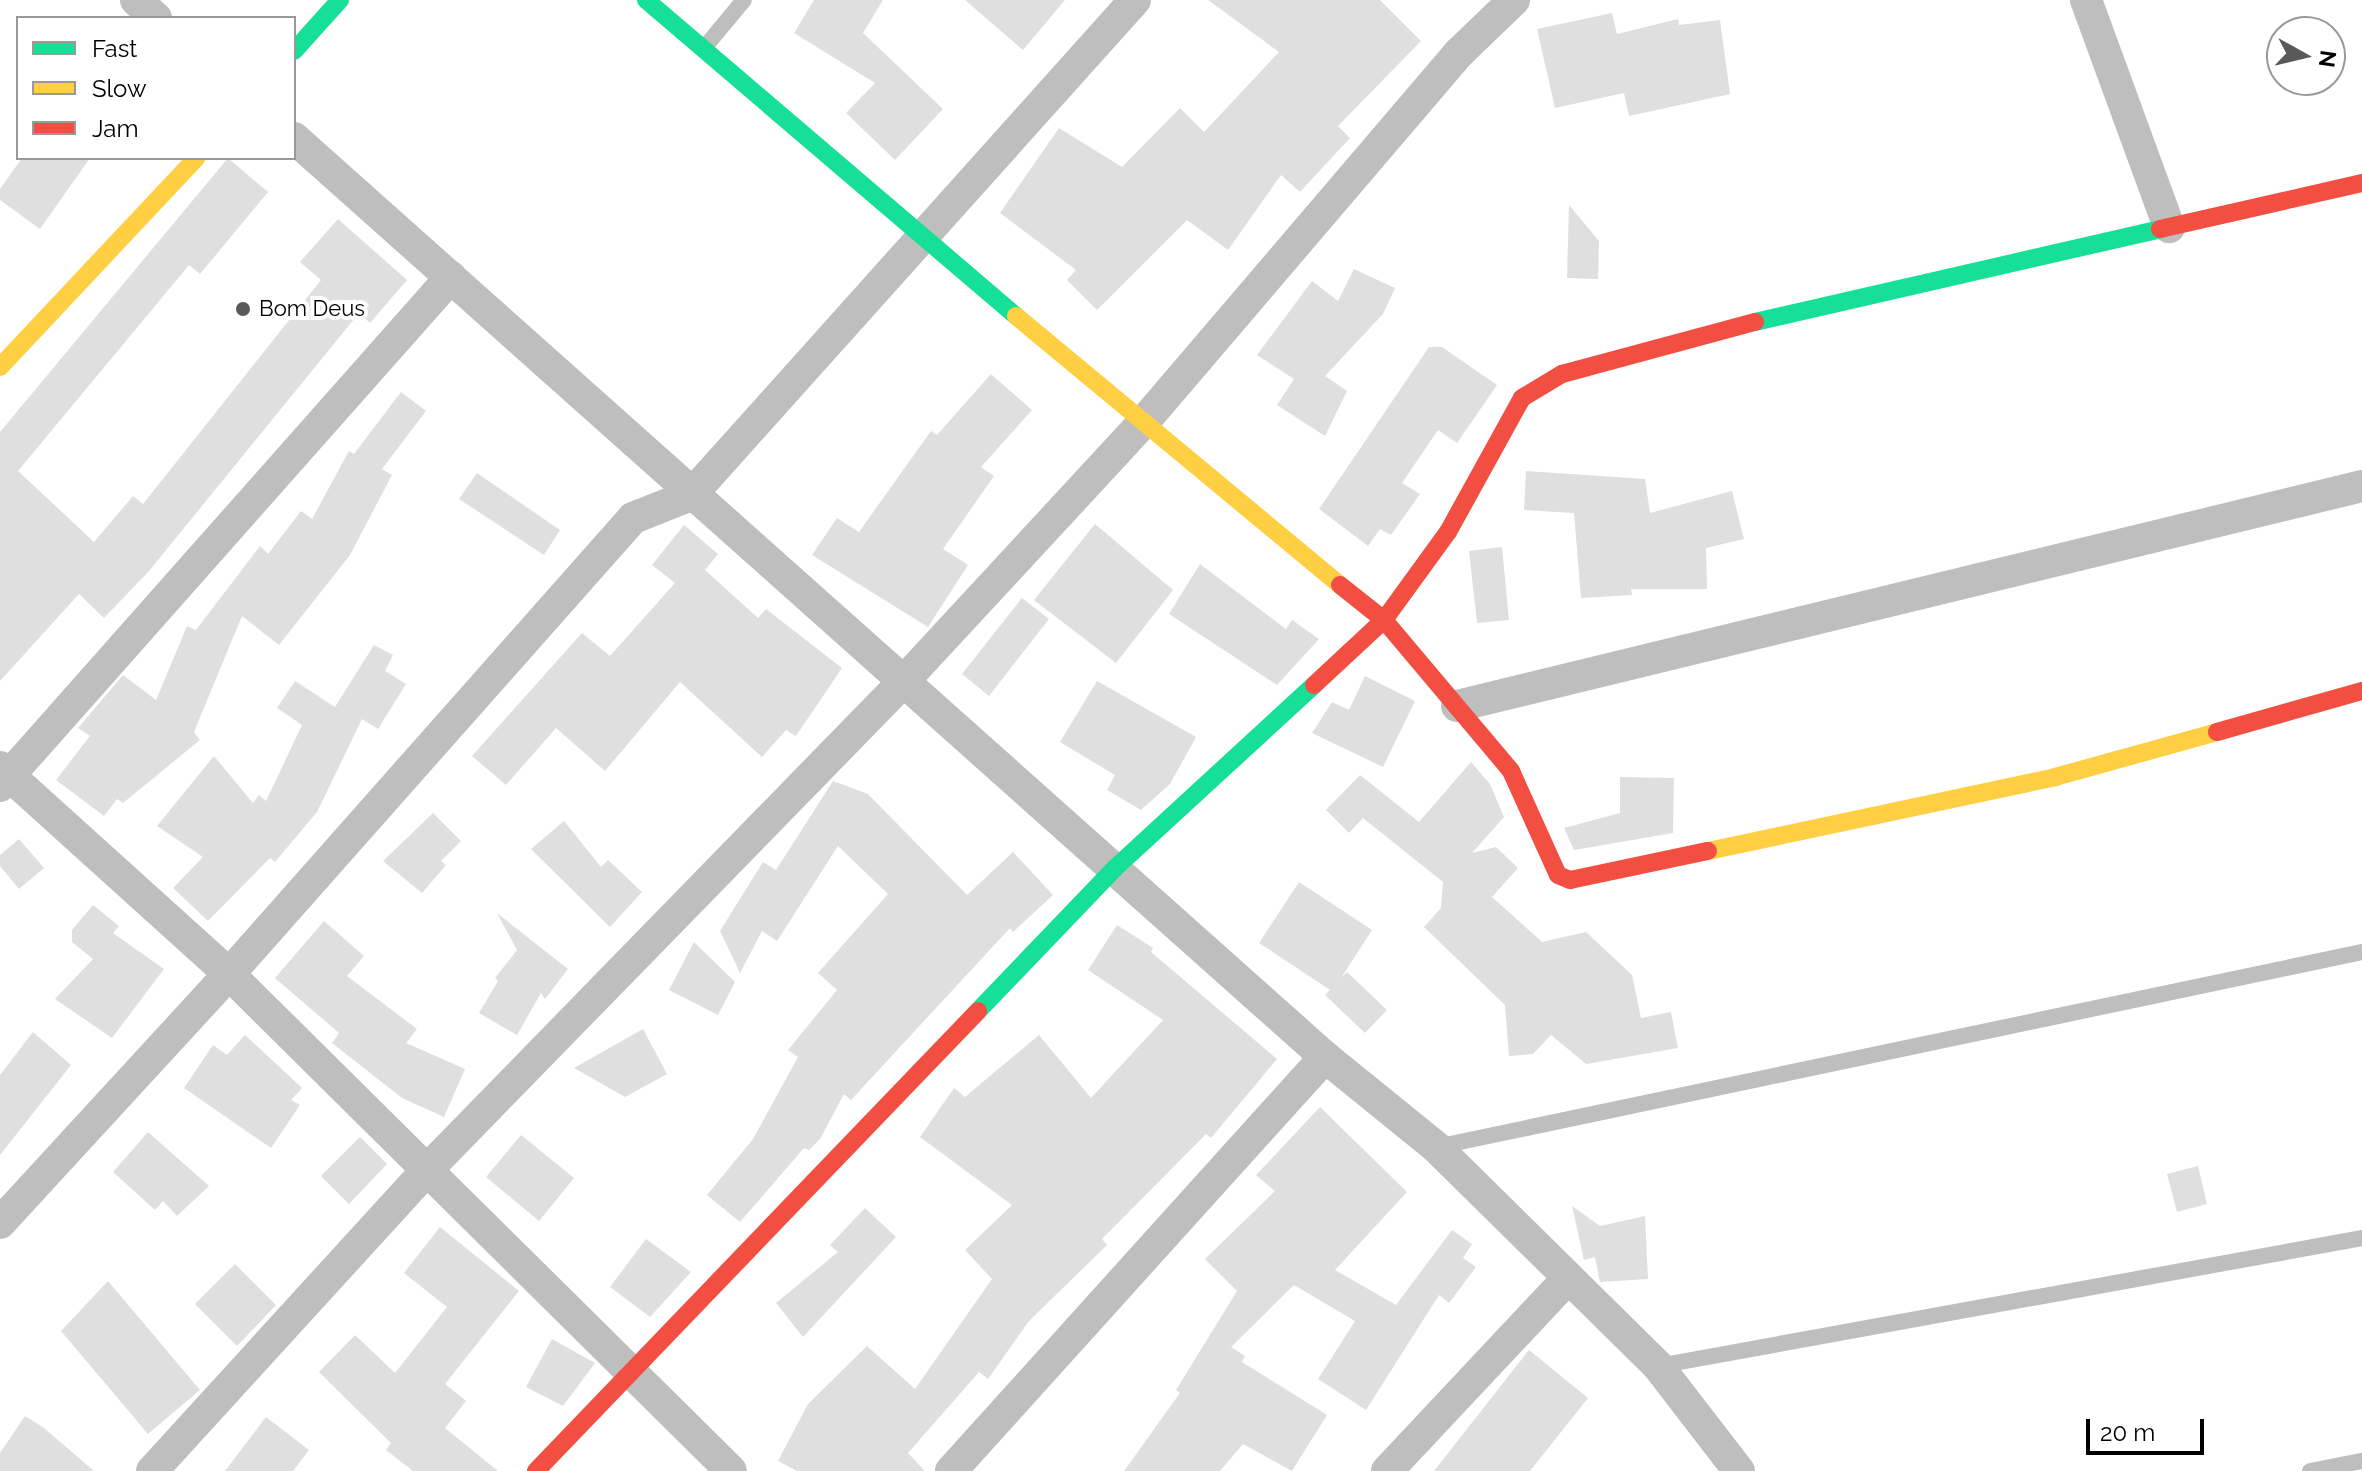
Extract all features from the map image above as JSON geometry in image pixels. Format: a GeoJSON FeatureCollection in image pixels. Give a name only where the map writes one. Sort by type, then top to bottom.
{"type":"FeatureCollection","features":[{"type":"Feature","properties":{"kind":"street"},"geometry":{"type":"LineString","coordinates":[[136,0],[154,16]]}},
{"type":"Feature","properties":{"kind":"street"},"geometry":{"type":"LineString","coordinates":[[296,49],[340,0]]}},
{"type":"Feature","properties":{"kind":"street"},"geometry":{"type":"LineString","coordinates":[[646,0],[927,237],[1142,424],[1384,620],[1511,771],[1550,864],[1570,880],[2055,777],[2362,691]]}},
{"type":"Feature","properties":{"kind":"street"},"geometry":{"type":"LineString","coordinates":[[0,1223],[229,974],[633,518],[691,495],[927,237],[1135,0]]}},
{"type":"Feature","properties":{"kind":"street"},"geometry":{"type":"LineString","coordinates":[[152,1471],[425,1172],[902,683],[1142,424],[1460,52],[1514,0]]}},
{"type":"Feature","properties":{"kind":"street"},"geometry":{"type":"LineString","coordinates":[[2086,0],[2169,227]]}},
{"type":"Feature","properties":{"kind":"street"},"geometry":{"type":"LineString","coordinates":[[296,140],[1325,1057],[1436,1147],[1658,1366],[1739,1471]]}},
{"type":"Feature","properties":{"kind":"street"},"geometry":{"type":"LineString","coordinates":[[0,367],[194,160]]}},
{"type":"Feature","properties":{"kind":"street"},"geometry":{"type":"LineString","coordinates":[[536,1471],[1114,869],[1384,620],[1448,532],[1522,398],[1562,374],[1674,340],[2362,183]]}},
{"type":"Feature","properties":{"kind":"street"},"geometry":{"type":"LineString","coordinates":[[451,277],[3,776],[229,974],[425,1172],[731,1471]]}},
{"type":"Feature","properties":{"kind":"street"},"geometry":{"type":"LineString","coordinates":[[1457,706],[2362,486]]}},
{"type":"Feature","properties":{"kind":"street"},"geometry":{"type":"LineString","coordinates":[[951,1471],[1325,1057]]}},
{"type":"Feature","properties":{"kind":"street"},"geometry":{"type":"LineString","coordinates":[[1387,1471],[1568,1278]]}},
{"type":"Feature","properties":{"kind":"lane"},"geometry":{"type":"LineString","coordinates":[[704,49],[744,0]]}},
{"type":"Feature","properties":{"kind":"lane"},"geometry":{"type":"LineString","coordinates":[[1436,1147],[2362,952]]}},
{"type":"Feature","properties":{"kind":"lane"},"geometry":{"type":"LineString","coordinates":[[1658,1366],[2362,1238]]}},
{"type":"Feature","properties":{"kind":"lane"},"geometry":{"type":"LineString","coordinates":[[2310,1471],[2362,1461]]}},
{"type":"Feature","properties":{"kind":"building"},"geometry":{"type":"Polygon","coordinates":[[[814,0],[883,0],[863,33],[943,109],[895,160],[846,113],[875,83],[794,33],[814,0]]]}},
{"type":"Feature","properties":{"kind":"building"},"geometry":{"type":"Polygon","coordinates":[[[965,0],[1065,0],[1023,50],[965,0]]]}},
{"type":"Feature","properties":{"kind":"building"},"geometry":{"type":"Polygon","coordinates":[[[1208,0],[1380,0],[1421,41],[1338,126],[1350,138],[1300,192],[1281,175],[1228,250],[1187,220],[1097,310],[1067,280],[1076,270],[1000,213],[1059,128],[1122,167],[1180,108],[1204,132],[1279,52],[1208,0]]]}},
{"type":"Feature","properties":{"kind":"building"},"geometry":{"type":"Polygon","coordinates":[[[1612,13],[1617,34],[1678,19],[1679,25],[1720,20],[1730,94],[1629,116],[1624,93],[1555,108],[1537,29],[1612,13]]]}},
{"type":"Feature","properties":{"kind":"building"},"geometry":{"type":"Polygon","coordinates":[[[21,160],[89,160],[40,229],[0,200],[0,189],[21,160]]]}},
{"type":"Feature","properties":{"kind":"building"},"geometry":{"type":"Polygon","coordinates":[[[226,160],[230,160],[268,192],[200,274],[189,265],[18,471],[94,542],[133,496],[143,504],[321,280],[300,262],[338,219],[407,280],[370,323],[359,313],[149,571],[104,618],[79,594],[0,681],[0,432],[226,160]]]}},
{"type":"Feature","properties":{"kind":"building"},"geometry":{"type":"Polygon","coordinates":[[[1569,205],[1599,241],[1598,279],[1567,278],[1569,205]]]}},
{"type":"Feature","properties":{"kind":"building"},"geometry":{"type":"Polygon","coordinates":[[[1354,269],[1395,288],[1383,314],[1325,376],[1347,391],[1325,436],[1277,405],[1294,379],[1257,355],[1312,281],[1338,301],[1354,269]]]}},
{"type":"Feature","properties":{"kind":"building"},"geometry":{"type":"Polygon","coordinates":[[[1429,347],[1442,347],[1497,385],[1457,443],[1438,430],[1402,483],[1420,494],[1391,535],[1380,529],[1368,546],[1319,509],[1429,347]]]}},
{"type":"Feature","properties":{"kind":"building"},"geometry":{"type":"Polygon","coordinates":[[[991,374],[1032,410],[981,467],[994,476],[943,549],[968,565],[928,627],[812,555],[837,518],[859,532],[931,431],[937,435],[991,374]]]}},
{"type":"Feature","properties":{"kind":"building"},"geometry":{"type":"Polygon","coordinates":[[[401,392],[426,411],[382,469],[392,475],[350,555],[279,645],[242,616],[194,732],[200,740],[123,803],[117,799],[104,816],[56,780],[90,736],[78,728],[123,675],[156,700],[187,626],[196,630],[260,546],[268,554],[301,511],[312,519],[349,451],[354,454],[401,392]]]}},
{"type":"Feature","properties":{"kind":"building"},"geometry":{"type":"Polygon","coordinates":[[[1526,471],[1645,479],[1650,513],[1732,491],[1744,539],[1706,548],[1707,589],[1631,589],[1632,595],[1581,598],[1574,513],[1524,510],[1526,471]]]}},
{"type":"Feature","properties":{"kind":"building"},"geometry":{"type":"Polygon","coordinates":[[[477,473],[560,530],[544,555],[459,499],[477,473]]]}},
{"type":"Feature","properties":{"kind":"building"},"geometry":{"type":"Polygon","coordinates":[[[1095,524],[1173,590],[1116,663],[1034,600],[1095,524]]]}},
{"type":"Feature","properties":{"kind":"building"},"geometry":{"type":"Polygon","coordinates":[[[684,525],[718,554],[705,570],[758,618],[766,609],[842,668],[796,736],[786,730],[762,757],[680,682],[605,771],[556,728],[506,785],[472,756],[582,633],[610,656],[675,583],[652,565],[684,525]]]}},
{"type":"Feature","properties":{"kind":"building"},"geometry":{"type":"Polygon","coordinates":[[[1502,547],[1509,620],[1477,623],[1469,551],[1502,547]]]}},
{"type":"Feature","properties":{"kind":"building"},"geometry":{"type":"Polygon","coordinates":[[[1200,564],[1286,629],[1292,620],[1319,639],[1277,685],[1169,614],[1200,564]]]}},
{"type":"Feature","properties":{"kind":"building"},"geometry":{"type":"Polygon","coordinates":[[[1022,598],[1049,619],[989,696],[962,674],[1022,598]]]}},
{"type":"Feature","properties":{"kind":"building"},"geometry":{"type":"Polygon","coordinates":[[[374,645],[393,655],[385,671],[406,684],[378,729],[362,719],[317,812],[275,862],[270,858],[208,921],[173,888],[203,857],[157,826],[214,756],[253,803],[259,795],[266,801],[302,725],[277,708],[295,681],[335,707],[374,645]]]}},
{"type":"Feature","properties":{"kind":"building"},"geometry":{"type":"Polygon","coordinates":[[[1365,676],[1415,701],[1383,767],[1312,733],[1332,702],[1349,710],[1365,676]]]}},
{"type":"Feature","properties":{"kind":"building"},"geometry":{"type":"Polygon","coordinates":[[[1097,681],[1196,737],[1170,784],[1141,810],[1107,790],[1115,775],[1060,742],[1097,681]]]}},
{"type":"Feature","properties":{"kind":"building"},"geometry":{"type":"Polygon","coordinates":[[[1471,762],[1490,784],[1504,817],[1472,853],[1496,847],[1518,868],[1492,897],[1542,942],[1586,932],[1632,975],[1641,1018],[1671,1012],[1678,1048],[1586,1064],[1551,1035],[1533,1054],[1509,1056],[1505,1005],[1424,927],[1441,908],[1443,882],[1363,818],[1349,833],[1326,810],[1360,775],[1419,822],[1471,762]]]}},
{"type":"Feature","properties":{"kind":"building"},"geometry":{"type":"Polygon","coordinates":[[[1620,777],[1674,778],[1673,833],[1574,850],[1564,828],[1620,813],[1620,777]]]}},
{"type":"Feature","properties":{"kind":"building"},"geometry":{"type":"Polygon","coordinates":[[[833,781],[868,794],[967,895],[1013,852],[1053,895],[1013,932],[1010,928],[851,1100],[844,1094],[820,1139],[809,1150],[804,1148],[740,1222],[707,1195],[753,1139],[798,1057],[788,1050],[837,990],[818,973],[888,894],[838,846],[777,941],[762,931],[740,973],[720,931],[763,862],[776,870],[833,781]]]}},
{"type":"Feature","properties":{"kind":"building"},"geometry":{"type":"Polygon","coordinates":[[[433,813],[461,841],[441,861],[446,865],[422,893],[383,861],[433,813]]]}},
{"type":"Feature","properties":{"kind":"building"},"geometry":{"type":"Polygon","coordinates":[[[564,821],[601,867],[608,860],[642,892],[610,927],[531,849],[564,821]]]}},
{"type":"Feature","properties":{"kind":"building"},"geometry":{"type":"Polygon","coordinates":[[[19,839],[44,868],[19,889],[0,866],[0,855],[19,839]]]}},
{"type":"Feature","properties":{"kind":"building"},"geometry":{"type":"Polygon","coordinates":[[[1299,882],[1372,930],[1341,978],[1347,972],[1387,1010],[1365,1033],[1325,995],[1330,990],[1259,943],[1299,882]]]}},
{"type":"Feature","properties":{"kind":"building"},"geometry":{"type":"Polygon","coordinates":[[[93,905],[119,926],[113,933],[164,969],[112,1038],[55,999],[93,959],[72,942],[72,930],[93,905]]]}},
{"type":"Feature","properties":{"kind":"building"},"geometry":{"type":"Polygon","coordinates":[[[497,913],[568,969],[545,999],[541,993],[517,1035],[479,1013],[498,981],[495,978],[517,950],[497,913]]]}},
{"type":"Feature","properties":{"kind":"building"},"geometry":{"type":"Polygon","coordinates":[[[324,921],[364,956],[347,976],[417,1029],[406,1043],[465,1069],[444,1117],[402,1098],[332,1043],[339,1033],[275,978],[324,921]]]}},
{"type":"Feature","properties":{"kind":"building"},"geometry":{"type":"Polygon","coordinates":[[[1117,925],[1153,948],[1151,952],[1277,1059],[1211,1138],[1206,1134],[1102,1239],[1107,1245],[1029,1321],[988,1379],[979,1372],[908,1453],[925,1471],[797,1471],[778,1461],[808,1404],[867,1346],[915,1389],[992,1279],[965,1250],[1012,1205],[920,1137],[954,1088],[965,1097],[1039,1035],[1091,1098],[1163,1020],[1088,970],[1117,925]]]}},
{"type":"Feature","properties":{"kind":"building"},"geometry":{"type":"Polygon","coordinates":[[[694,942],[735,982],[718,1015],[669,990],[694,942]]]}},
{"type":"Feature","properties":{"kind":"building"},"geometry":{"type":"Polygon","coordinates":[[[643,1029],[667,1074],[625,1097],[574,1068],[643,1029]]]}},
{"type":"Feature","properties":{"kind":"building"},"geometry":{"type":"Polygon","coordinates":[[[33,1032],[71,1065],[0,1155],[0,1075],[33,1032]]]}},
{"type":"Feature","properties":{"kind":"building"},"geometry":{"type":"Polygon","coordinates":[[[245,1035],[302,1088],[291,1100],[300,1105],[271,1148],[184,1088],[213,1045],[227,1055],[245,1035]]]}},
{"type":"Feature","properties":{"kind":"building"},"geometry":{"type":"Polygon","coordinates":[[[1320,1107],[1407,1192],[1335,1270],[1396,1305],[1452,1230],[1472,1244],[1463,1258],[1476,1267],[1449,1303],[1439,1295],[1366,1410],[1318,1379],[1355,1321],[1294,1285],[1231,1347],[1245,1356],[1242,1362],[1327,1415],[1292,1471],[1243,1444],[1220,1471],[1124,1471],[1180,1393],[1176,1390],[1237,1291],[1205,1259],[1275,1191],[1256,1175],[1320,1107]]]}},
{"type":"Feature","properties":{"kind":"building"},"geometry":{"type":"Polygon","coordinates":[[[148,1132],[209,1186],[177,1216],[163,1201],[155,1210],[113,1172],[148,1132]]]}},
{"type":"Feature","properties":{"kind":"building"},"geometry":{"type":"Polygon","coordinates":[[[521,1135],[574,1178],[539,1221],[486,1177],[521,1135]]]}},
{"type":"Feature","properties":{"kind":"building"},"geometry":{"type":"Polygon","coordinates":[[[360,1137],[387,1164],[349,1204],[321,1176],[360,1137]]]}},
{"type":"Feature","properties":{"kind":"building"},"geometry":{"type":"Polygon","coordinates":[[[2198,1166],[2207,1204],[2177,1212],[2167,1174],[2198,1166]]]}},
{"type":"Feature","properties":{"kind":"building"},"geometry":{"type":"Polygon","coordinates":[[[1572,1206],[1600,1226],[1645,1216],[1648,1279],[1600,1282],[1595,1257],[1584,1260],[1572,1206]]]}},
{"type":"Feature","properties":{"kind":"building"},"geometry":{"type":"Polygon","coordinates":[[[865,1208],[896,1237],[803,1337],[776,1303],[838,1252],[830,1245],[865,1208]]]}},
{"type":"Feature","properties":{"kind":"building"},"geometry":{"type":"Polygon","coordinates":[[[440,1227],[519,1291],[445,1384],[466,1401],[445,1428],[498,1471],[413,1471],[386,1450],[391,1443],[319,1372],[355,1335],[395,1373],[447,1307],[404,1273],[440,1227]]]}},
{"type":"Feature","properties":{"kind":"building"},"geometry":{"type":"Polygon","coordinates":[[[646,1239],[691,1272],[650,1317],[610,1287],[646,1239]]]}},
{"type":"Feature","properties":{"kind":"building"},"geometry":{"type":"Polygon","coordinates":[[[235,1264],[276,1305],[237,1346],[195,1304],[235,1264]]]}},
{"type":"Feature","properties":{"kind":"building"},"geometry":{"type":"Polygon","coordinates":[[[108,1281],[200,1390],[148,1434],[61,1331],[108,1281]]]}},
{"type":"Feature","properties":{"kind":"building"},"geometry":{"type":"Polygon","coordinates":[[[552,1339],[595,1363],[563,1406],[526,1387],[552,1339]]]}},
{"type":"Feature","properties":{"kind":"building"},"geometry":{"type":"Polygon","coordinates":[[[1529,1350],[1588,1398],[1530,1471],[1434,1471],[1529,1350]]]}},
{"type":"Feature","properties":{"kind":"building"},"geometry":{"type":"Polygon","coordinates":[[[25,1416],[44,1428],[94,1471],[0,1471],[0,1453],[25,1416]]]}},
{"type":"Feature","properties":{"kind":"building"},"geometry":{"type":"Polygon","coordinates":[[[266,1417],[309,1450],[293,1471],[225,1471],[266,1417]]]}},
{"type":"Feature","properties":{"kind":"traffic: fast"},"geometry":{"type":"LineString","coordinates":[[296,49],[340,0]]}},
{"type":"Feature","properties":{"kind":"traffic: fast"},"geometry":{"type":"LineString","coordinates":[[646,0],[1016,316]]}},
{"type":"Feature","properties":{"kind":"traffic: fast"},"geometry":{"type":"LineString","coordinates":[[1755,322],[2160,229]]}},
{"type":"Feature","properties":{"kind":"traffic: fast"},"geometry":{"type":"LineString","coordinates":[[978,1011],[1114,869],[1314,685]]}},
{"type":"Feature","properties":{"kind":"traffic: slow"},"geometry":{"type":"LineString","coordinates":[[0,367],[194,160]]}},
{"type":"Feature","properties":{"kind":"traffic: slow"},"geometry":{"type":"LineString","coordinates":[[1016,316],[1340,585]]}},
{"type":"Feature","properties":{"kind":"traffic: slow"},"geometry":{"type":"LineString","coordinates":[[1708,851],[2055,777],[2217,732]]}},
{"type":"Feature","properties":{"kind":"traffic: jam"},"geometry":{"type":"LineString","coordinates":[[2160,229],[2362,183]]}},
{"type":"Feature","properties":{"kind":"traffic: jam"},"geometry":{"type":"LineString","coordinates":[[1314,685],[1384,620],[1448,532],[1522,398],[1562,374],[1755,322]]}},
{"type":"Feature","properties":{"kind":"traffic: jam"},"geometry":{"type":"LineString","coordinates":[[1340,585],[1384,620],[1511,771],[1558,875],[1570,880],[1708,851]]}},
{"type":"Feature","properties":{"kind":"traffic: jam"},"geometry":{"type":"LineString","coordinates":[[2217,732],[2362,691]]}},
{"type":"Feature","properties":{"kind":"traffic: jam"},"geometry":{"type":"LineString","coordinates":[[536,1471],[978,1011]]}},
{"type":"Feature","properties":{"kind":"place","name":"Bom Deus"},"geometry":{"type":"Point","coordinates":[243,309]}}]}
